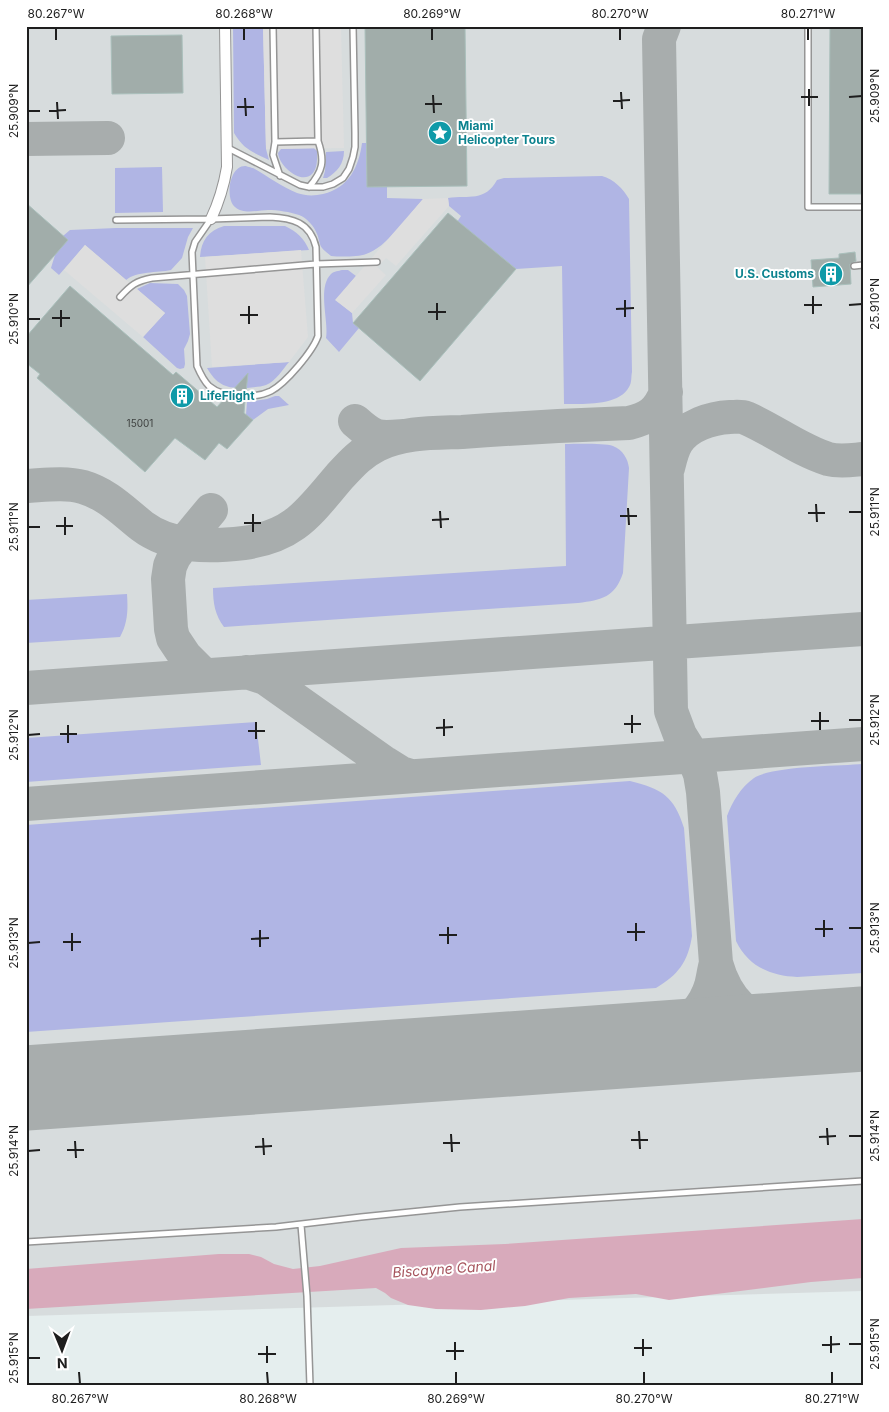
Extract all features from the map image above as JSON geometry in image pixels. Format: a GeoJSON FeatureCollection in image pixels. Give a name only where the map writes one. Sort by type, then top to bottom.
{"type":"FeatureCollection","features":[{"type":"Feature","properties":{"kind":"street"},"geometry":{"type":"LineString","coordinates":[[210,219],[218,204],[224,186],[227,167],[226,26]]}},
{"type":"Feature","properties":{"kind":"lane"},"geometry":{"type":"LineString","coordinates":[[273,26],[275,142],[273,155],[280,176]]}},
{"type":"Feature","properties":{"kind":"lane"},"geometry":{"type":"LineString","coordinates":[[309,187],[318,176],[322,167],[322,152],[318,141],[316,26]]}},
{"type":"Feature","properties":{"kind":"lane"},"geometry":{"type":"LineString","coordinates":[[228,148],[300,185],[323,187],[333,184],[342,178],[349,168],[355,147],[353,26]]}},
{"type":"Feature","properties":{"kind":"lane"},"geometry":{"type":"LineString","coordinates":[[808,26],[808,207],[863,207]]}},
{"type":"Feature","properties":{"kind":"lane"},"geometry":{"type":"LineString","coordinates":[[275,142],[318,141]]}},
{"type":"Feature","properties":{"kind":"lane"},"geometry":{"type":"LineString","coordinates":[[116,220],[270,217],[294,221],[300,224],[314,238],[316,247],[319,329],[316,343],[279,386],[270,391],[247,396],[226,394],[209,386],[202,378],[197,366],[192,252],[195,242],[210,219]]}},
{"type":"Feature","properties":{"kind":"lane"},"geometry":{"type":"LineString","coordinates":[[120,298],[129,287],[139,280],[316,264],[378,262]]}},
{"type":"Feature","properties":{"kind":"lane"},"geometry":{"type":"LineString","coordinates":[[854,266],[863,265]]}},
{"type":"Feature","properties":{"kind":"lane"},"geometry":{"type":"LineString","coordinates":[[26,1242],[301,1224],[460,1207],[863,1181]]}},
{"type":"Feature","properties":{"kind":"lane"},"geometry":{"type":"LineString","coordinates":[[301,1224],[307,1296],[310,1386]]}},
{"type":"Feature","properties":{"kind":"shaded area"},"geometry":{"type":"Polygon","coordinates":[[[26,26],[863,26],[863,1291],[26,1316],[26,26]]]}},
{"type":"Feature","properties":{"kind":"shaded area"},"geometry":{"type":"Polygon","coordinates":[[[233,26],[263,26],[266,149],[269,160],[245,147],[234,133],[233,26]]]}},
{"type":"Feature","properties":{"kind":"shaded area"},"geometry":{"type":"Polygon","coordinates":[[[263,26],[341,26],[344,148],[266,149],[263,26]]]}},
{"type":"Feature","properties":{"kind":"shaded area"},"geometry":{"type":"Polygon","coordinates":[[[362,143],[366,143],[367,187],[387,187],[387,198],[423,199],[397,230],[374,251],[358,256],[331,256],[321,246],[312,225],[302,216],[276,210],[243,211],[232,203],[230,183],[232,177],[235,171],[245,166],[253,168],[286,188],[300,194],[316,195],[332,191],[340,187],[351,175],[361,152],[362,143]]]}},
{"type":"Feature","properties":{"kind":"shaded area"},"geometry":{"type":"Polygon","coordinates":[[[314,148],[317,151],[316,166],[314,172],[307,177],[291,173],[279,158],[278,153],[281,149],[314,148]]]}},
{"type":"Feature","properties":{"kind":"shaded area"},"geometry":{"type":"Polygon","coordinates":[[[344,151],[343,160],[337,170],[331,176],[323,178],[326,152],[344,151]]]}},
{"type":"Feature","properties":{"kind":"shaded area"},"geometry":{"type":"Polygon","coordinates":[[[162,167],[163,212],[115,213],[115,168],[162,167]]]}},
{"type":"Feature","properties":{"kind":"shaded area"},"geometry":{"type":"Polygon","coordinates":[[[602,176],[618,185],[629,199],[631,382],[624,393],[609,401],[590,404],[564,404],[562,266],[516,269],[457,222],[461,216],[449,206],[448,198],[482,195],[497,180],[504,178],[602,176]]]}},
{"type":"Feature","properties":{"kind":"shaded area"},"geometry":{"type":"Polygon","coordinates":[[[448,198],[449,206],[396,266],[386,258],[377,267],[386,275],[352,313],[335,300],[423,199],[448,198]]]}},
{"type":"Feature","properties":{"kind":"shaded area"},"geometry":{"type":"Polygon","coordinates":[[[224,226],[285,226],[300,236],[309,250],[200,257],[206,237],[224,226]]]}},
{"type":"Feature","properties":{"kind":"shaded area"},"geometry":{"type":"Polygon","coordinates":[[[193,228],[188,237],[182,258],[171,270],[136,275],[126,280],[85,245],[59,275],[51,268],[58,245],[63,236],[70,230],[193,228]]]}},
{"type":"Feature","properties":{"kind":"shaded area"},"geometry":{"type":"Polygon","coordinates":[[[85,245],[165,313],[143,337],[64,270],[85,245]]]}},
{"type":"Feature","properties":{"kind":"shaded area"},"geometry":{"type":"Polygon","coordinates":[[[301,250],[308,337],[289,362],[212,367],[205,257],[301,250]]]}},
{"type":"Feature","properties":{"kind":"shaded area"},"geometry":{"type":"Polygon","coordinates":[[[348,270],[356,276],[336,300],[352,313],[353,323],[359,328],[339,352],[326,338],[324,296],[327,280],[331,274],[348,270]]]}},
{"type":"Feature","properties":{"kind":"shaded area"},"geometry":{"type":"Polygon","coordinates":[[[150,283],[178,284],[187,296],[190,334],[184,349],[184,368],[177,368],[143,337],[165,313],[137,289],[150,283]]]}},
{"type":"Feature","properties":{"kind":"shaded area"},"geometry":{"type":"Polygon","coordinates":[[[289,362],[270,383],[247,388],[233,388],[223,385],[207,368],[289,362]]]}},
{"type":"Feature","properties":{"kind":"shaded area"},"geometry":{"type":"Polygon","coordinates":[[[279,396],[289,405],[268,409],[253,420],[246,415],[247,402],[279,396]]]}},
{"type":"Feature","properties":{"kind":"shaded area"},"geometry":{"type":"Polygon","coordinates":[[[565,444],[613,446],[622,452],[629,468],[623,573],[612,592],[601,599],[578,603],[224,627],[218,618],[214,604],[213,588],[566,566],[565,444]]]}},
{"type":"Feature","properties":{"kind":"shaded area"},"geometry":{"type":"Polygon","coordinates":[[[127,594],[127,616],[120,637],[26,643],[26,600],[127,594]]]}},
{"type":"Feature","properties":{"kind":"shaded area"},"geometry":{"type":"Polygon","coordinates":[[[256,722],[261,765],[26,782],[26,738],[256,722]]]}},
{"type":"Feature","properties":{"kind":"shaded area"},"geometry":{"type":"Polygon","coordinates":[[[863,764],[863,973],[797,977],[769,972],[753,963],[741,950],[736,941],[727,816],[731,805],[745,786],[754,778],[763,774],[790,769],[863,764]]]}},
{"type":"Feature","properties":{"kind":"shaded area"},"geometry":{"type":"Polygon","coordinates":[[[630,781],[651,787],[671,801],[684,828],[692,936],[688,953],[681,967],[656,988],[26,1032],[26,825],[630,781]]]}},
{"type":"Feature","properties":{"kind":"water","name":"Biscayne Canal"},"geometry":{"type":"Polygon","coordinates":[[[863,1219],[863,1278],[811,1282],[669,1300],[636,1294],[569,1298],[525,1306],[481,1310],[436,1309],[408,1305],[391,1298],[376,1288],[26,1309],[26,1269],[219,1254],[249,1254],[293,1269],[320,1266],[401,1248],[505,1244],[863,1219]]]}},
{"type":"Feature","properties":{"kind":"building"},"geometry":{"type":"Polygon","coordinates":[[[365,26],[465,26],[467,186],[367,187],[365,26]]]}},
{"type":"Feature","properties":{"kind":"building"},"geometry":{"type":"Polygon","coordinates":[[[830,26],[863,26],[863,194],[829,194],[830,26]]]}},
{"type":"Feature","properties":{"kind":"building"},"geometry":{"type":"Polygon","coordinates":[[[182,35],[183,93],[112,94],[111,36],[182,35]]]}},
{"type":"Feature","properties":{"kind":"building"},"geometry":{"type":"Polygon","coordinates":[[[26,203],[68,240],[26,288],[26,203]]]}},
{"type":"Feature","properties":{"kind":"building"},"geometry":{"type":"Polygon","coordinates":[[[448,213],[516,269],[420,381],[353,323],[448,213]]]}},
{"type":"Feature","properties":{"kind":"building","name":"U.S. Customs"},"geometry":{"type":"Polygon","coordinates":[[[855,252],[856,261],[850,264],[851,284],[813,287],[811,260],[839,258],[839,254],[855,252]]]}},
{"type":"Feature","properties":{"kind":"building"},"geometry":{"type":"Polygon","coordinates":[[[70,286],[173,375],[176,372],[217,407],[225,398],[245,400],[244,413],[253,420],[227,449],[219,443],[205,460],[175,438],[145,472],[37,378],[40,374],[26,363],[26,337],[70,286]]]}},
{"type":"Feature","properties":{"kind":"building"},"geometry":{"type":"Polygon","coordinates":[[[248,373],[246,392],[232,391],[248,373]]]}},
{"type":"Feature","properties":{"kind":"taxiway"},"geometry":{"type":"LineString","coordinates":[[647,1044],[677,1029],[694,1015],[707,997],[716,963],[700,774],[693,756],[680,735],[671,711],[659,39],[664,26]]}},
{"type":"Feature","properties":{"kind":"taxiway"},"geometry":{"type":"LineString","coordinates":[[26,139],[108,138]]}},
{"type":"Feature","properties":{"kind":"taxiway"},"geometry":{"type":"LineString","coordinates":[[26,486],[55,484],[83,487],[92,490],[107,498],[142,526],[165,539],[204,545],[244,543],[261,540],[289,528],[300,520],[340,476],[366,451],[387,441],[408,435],[430,433],[629,423],[642,419],[652,413],[660,405],[666,392]]}},
{"type":"Feature","properties":{"kind":"taxiway"},"geometry":{"type":"LineString","coordinates":[[668,468],[675,445],[687,431],[700,423],[730,417],[746,418],[828,459],[841,461],[863,459]]}},
{"type":"Feature","properties":{"kind":"taxiway"},"geometry":{"type":"LineString","coordinates":[[355,421],[367,431],[377,436],[404,436]]}},
{"type":"Feature","properties":{"kind":"taxiway"},"geometry":{"type":"LineString","coordinates":[[204,675],[185,656],[173,638],[168,579],[174,557],[211,510]]}},
{"type":"Feature","properties":{"kind":"taxiway"},"geometry":{"type":"LineString","coordinates":[[26,688],[863,629]]}},
{"type":"Feature","properties":{"kind":"taxiway"},"geometry":{"type":"LineString","coordinates":[[247,672],[265,678],[385,763],[401,773],[411,776]]}},
{"type":"Feature","properties":{"kind":"taxiway"},"geometry":{"type":"LineString","coordinates":[[26,804],[863,744]]}},
{"type":"Feature","properties":{"kind":"taxiway"},"geometry":{"type":"LineString","coordinates":[[716,963],[726,989],[741,1008],[761,1022],[786,1034]]}},
{"type":"Feature","properties":{"kind":"runway"},"geometry":{"type":"LineString","coordinates":[[26,1088],[863,1029]]}},
{"type":"Feature","properties":{"kind":"place","name":"Miami Helicopter Tours"},"geometry":{"type":"Point","coordinates":[440,133]}},
{"type":"Feature","properties":{"kind":"place","name":"U.S. Customs"},"geometry":{"type":"Point","coordinates":[831,274]}},
{"type":"Feature","properties":{"kind":"place","name":"LifeFlight"},"geometry":{"type":"Point","coordinates":[182,396]}}]}
